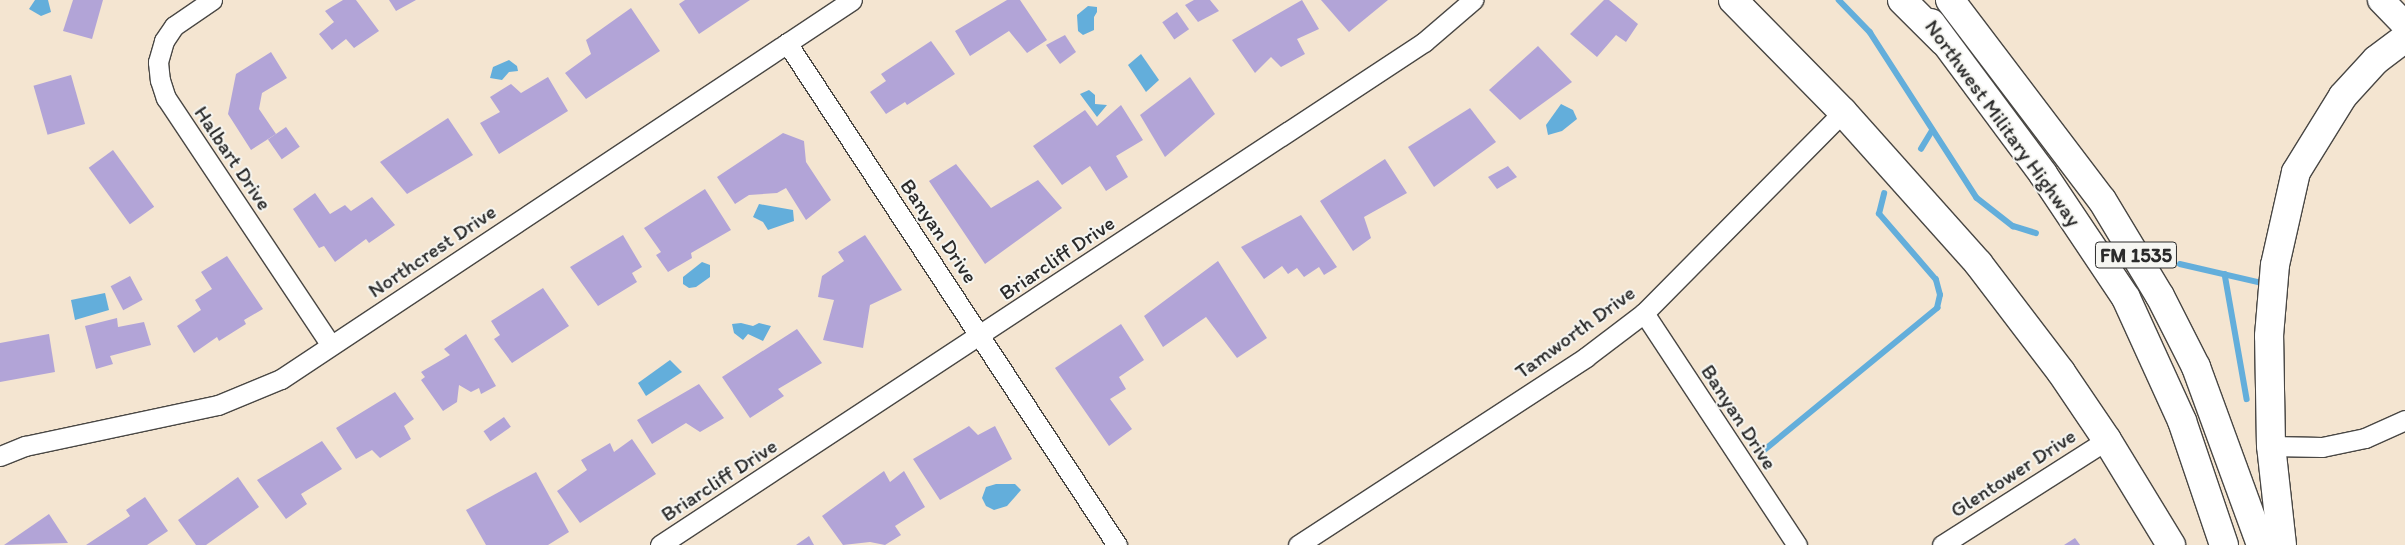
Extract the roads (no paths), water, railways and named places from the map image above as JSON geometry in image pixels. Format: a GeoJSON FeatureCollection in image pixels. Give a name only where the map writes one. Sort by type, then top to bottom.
{"type":"FeatureCollection","features":[{"type":"Feature","properties":{"kind":"main road"},"geometry":{"type":"LineString","coordinates":[[1733,0],[1843,112],[1978,264],[2061,372],[2107,440],[2171,545]]}},
{"type":"Feature","properties":{"kind":"main road"},"geometry":{"type":"LineString","coordinates":[[1902,0],[1944,42]]}},
{"type":"Feature","properties":{"kind":"main road","name":"Northwest Military Highway"},"geometry":{"type":"LineString","coordinates":[[1915,0],[1944,42],[2043,174],[2126,298],[2182,420],[2224,545]]}},
{"type":"Feature","properties":{"kind":"main road","name":"Northwest Military Highway"},"geometry":{"type":"LineString","coordinates":[[1950,0],[2102,200],[2160,296],[2199,376],[2261,545]]}},
{"type":"Feature","properties":{"kind":"main road"},"geometry":{"type":"LineString","coordinates":[[2381,0],[2405,25]]}},
{"type":"Feature","properties":{"kind":"main road"},"geometry":{"type":"LineString","coordinates":[[2282,545],[2271,446],[2269,336],[2275,265],[2296,172],[2342,96],[2376,60],[2405,38]]}},
{"type":"Feature","properties":{"kind":"street","name":"Halbart Drive"},"geometry":{"type":"LineString","coordinates":[[212,0],[174,26],[164,41],[158,62],[160,80],[166,98],[331,345]]}},
{"type":"Feature","properties":{"kind":"street","name":"Northcrest Drive"},"geometry":{"type":"LineString","coordinates":[[0,456],[25,446],[218,406],[281,379],[852,0]]}},
{"type":"Feature","properties":{"kind":"street","name":"Briarcliff Drive"},"geometry":{"type":"LineString","coordinates":[[660,545],[982,335],[1424,42],[1473,0]]}},
{"type":"Feature","properties":{"kind":"street","name":"Banyan Drive"},"geometry":{"type":"LineString","coordinates":[[787,43],[982,335],[1118,545]]}},
{"type":"Feature","properties":{"kind":"street","name":"Tamworth Drive"},"geometry":{"type":"LineString","coordinates":[[1298,545],[1586,357],[1644,313],[1843,112]]}},
{"type":"Feature","properties":{"kind":"street","name":"Banyan Drive"},"geometry":{"type":"LineString","coordinates":[[1644,313],[1797,545]]}},
{"type":"Feature","properties":{"kind":"street"},"geometry":{"type":"LineString","coordinates":[[2271,446],[2322,447],[2366,438],[2405,420]]}},
{"type":"Feature","properties":{"kind":"street","name":"Glentower Drive"},"geometry":{"type":"LineString","coordinates":[[1942,545],[2107,440]]}},
{"type":"Feature","properties":{"kind":"water"},"geometry":{"type":"Polygon","coordinates":[[[35,0],[48,0],[51,12],[41,16],[29,9],[35,0]]]}},
{"type":"Feature","properties":{"kind":"water"},"geometry":{"type":"Polygon","coordinates":[[[1088,6],[1097,7],[1094,17],[1094,30],[1083,35],[1078,31],[1077,15],[1088,6]]]}},
{"type":"Feature","properties":{"kind":"water"},"geometry":{"type":"Polygon","coordinates":[[[1141,54],[1159,80],[1146,92],[1128,65],[1141,54]]]}},
{"type":"Feature","properties":{"kind":"water"},"geometry":{"type":"Polygon","coordinates":[[[509,60],[517,66],[518,71],[509,72],[502,80],[490,78],[493,67],[509,60]]]}},
{"type":"Feature","properties":{"kind":"water"},"geometry":{"type":"Polygon","coordinates":[[[1089,90],[1095,95],[1095,104],[1107,105],[1097,117],[1080,94],[1089,90]]]}},
{"type":"Feature","properties":{"kind":"water"},"geometry":{"type":"Polygon","coordinates":[[[1561,104],[1573,110],[1577,119],[1562,131],[1548,135],[1546,125],[1561,104]]]}},
{"type":"Feature","properties":{"kind":"water"},"geometry":{"type":"Polygon","coordinates":[[[759,204],[793,210],[794,221],[768,230],[763,222],[753,217],[759,204]]]}},
{"type":"Feature","properties":{"kind":"water"},"geometry":{"type":"Polygon","coordinates":[[[702,262],[710,265],[710,277],[696,287],[689,288],[683,284],[683,277],[702,262]]]}},
{"type":"Feature","properties":{"kind":"water"},"geometry":{"type":"Polygon","coordinates":[[[105,293],[109,310],[75,320],[71,300],[105,293]]]}},
{"type":"Feature","properties":{"kind":"water"},"geometry":{"type":"Polygon","coordinates":[[[741,323],[753,326],[759,323],[771,326],[763,341],[748,334],[743,340],[734,333],[732,324],[741,323]]]}},
{"type":"Feature","properties":{"kind":"water"},"geometry":{"type":"Polygon","coordinates":[[[670,360],[682,372],[646,396],[638,383],[670,360]]]}},
{"type":"Feature","properties":{"kind":"water"},"geometry":{"type":"Polygon","coordinates":[[[996,484],[1015,484],[1021,490],[1007,506],[994,510],[986,506],[982,498],[986,487],[996,484]]]}},
{"type":"Feature","properties":{"kind":"waterway"},"geometry":{"type":"LineString","coordinates":[[1839,0],[1870,32],[1977,198],[2013,226],[2036,233]]}},
{"type":"Feature","properties":{"kind":"waterway"},"geometry":{"type":"LineString","coordinates":[[1921,149],[1932,131]]}},
{"type":"Feature","properties":{"kind":"waterway"},"geometry":{"type":"LineString","coordinates":[[1762,452],[1937,308],[1940,295],[1936,280],[1879,214],[1884,194]]}},
{"type":"Feature","properties":{"kind":"waterway"},"geometry":{"type":"LineString","coordinates":[[2180,264],[2258,282]]}},
{"type":"Feature","properties":{"kind":"waterway"},"geometry":{"type":"LineString","coordinates":[[2225,274],[2247,399]]}}]}
